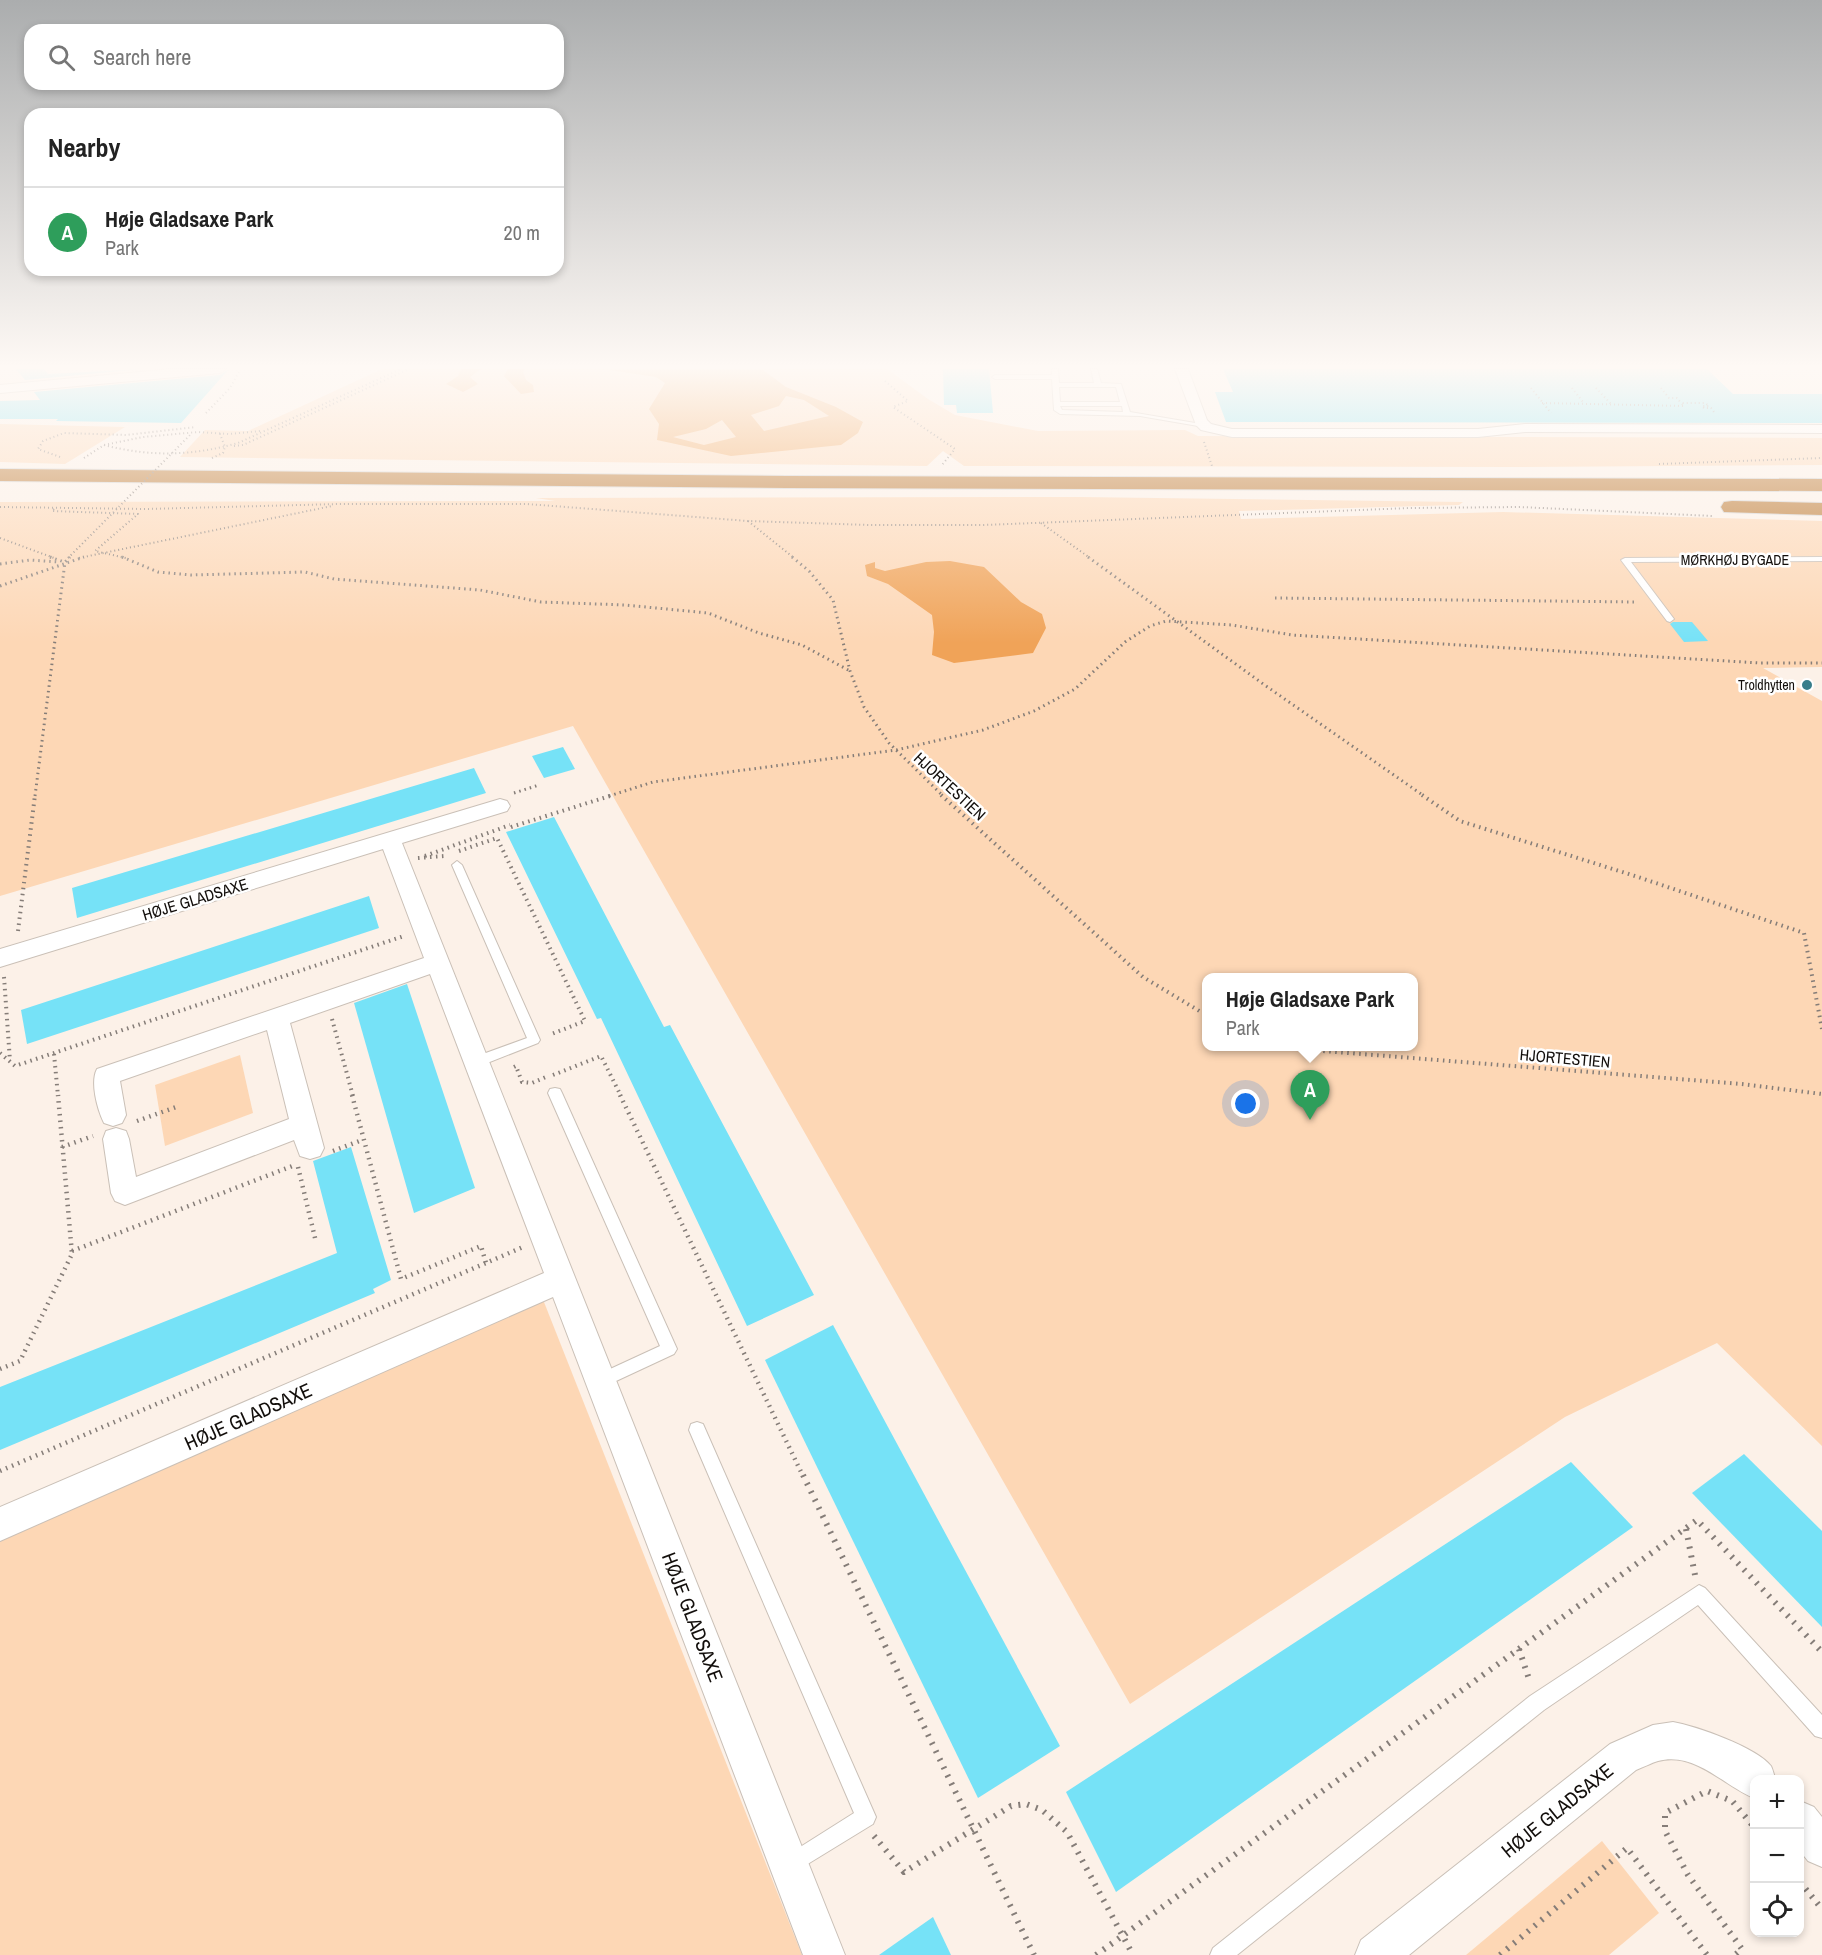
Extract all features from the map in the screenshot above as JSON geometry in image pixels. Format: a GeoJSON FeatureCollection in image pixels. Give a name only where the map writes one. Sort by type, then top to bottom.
{"type":"FeatureCollection","features":[{"type":"Feature","properties":{"kind":"highway"},"geometry":{"type":"LineString","coordinates":[[1184,483],[1822,472]]}},
{"type":"Feature","properties":{"kind":"highway"},"geometry":{"type":"LineString","coordinates":[[0,475],[1822,485]]}},
{"type":"Feature","properties":{"kind":"highway"},"geometry":{"type":"LineString","coordinates":[[0,489],[1822,496]]}},
{"type":"Feature","properties":{"kind":"highway"},"geometry":{"type":"LineString","coordinates":[[1386,495],[1644,505]]}},
{"type":"Feature","properties":{"kind":"highway"},"geometry":{"type":"LineString","coordinates":[[1715,511],[1822,509]]}},
{"type":"Feature","properties":{"kind":"street","name":"HØJE GLADSAXE"},"geometry":{"type":"LineString","coordinates":[[8,955],[500,806]]}},
{"type":"Feature","properties":{"kind":"street","name":"HØJE GLADSAXE"},"geometry":{"type":"LineString","coordinates":[[390,840],[825,1955]]}},
{"type":"Feature","properties":{"kind":"street"},"geometry":{"type":"LineString","coordinates":[[276,1018],[310,1150],[125,1193],[106,1076],[438,962]]}},
{"type":"Feature","properties":{"kind":"street","name":"HØJE GLADSAXE"},"geometry":{"type":"LineString","coordinates":[[0,1524],[561,1279]]}},
{"type":"Feature","properties":{"kind":"street","name":"HØJE GLADSAXE"},"geometry":{"type":"LineString","coordinates":[[1376,1955],[1623,1757],[1663,1741],[1700,1746],[1753,1775]]}},
{"type":"Feature","properties":{"kind":"street"},"geometry":{"type":"LineString","coordinates":[[1804,1826],[1822,1847]]}},
{"type":"Feature","properties":{"kind":"lane","name":"MØRKHØJ BYGADE"},"geometry":{"type":"LineString","coordinates":[[1656,602],[1625,560],[1822,559]]}},
{"type":"Feature","properties":{"kind":"lane"},"geometry":{"type":"LineString","coordinates":[[1656,602],[1670,619]]}},
{"type":"Feature","properties":{"kind":"lane"},"geometry":{"type":"LineString","coordinates":[[457,865],[534,1040],[477,1062]]}},
{"type":"Feature","properties":{"kind":"lane"},"geometry":{"type":"LineString","coordinates":[[555,1093],[669,1349],[601,1381]]}},
{"type":"Feature","properties":{"kind":"lane"},"geometry":{"type":"LineString","coordinates":[[697,1430],[866,1817],[790,1866]]}},
{"type":"Feature","properties":{"kind":"lane"},"geometry":{"type":"LineString","coordinates":[[1220,1955],[1537,1703],[1699,1594],[1822,1729]]}},
{"type":"Feature","properties":{"kind":"path"},"geometry":{"type":"LineString","coordinates":[[10,1061],[3,968],[8,955],[65,562],[164,460]]}},
{"type":"Feature","properties":{"kind":"path"},"geometry":{"type":"LineString","coordinates":[[936,472],[946,460]]}},
{"type":"Feature","properties":{"kind":"path"},"geometry":{"type":"LineString","coordinates":[[1210,460],[1213,470]]}},
{"type":"Feature","properties":{"kind":"path"},"geometry":{"type":"LineString","coordinates":[[0,586],[65,562],[99,553],[339,504]]}},
{"type":"Feature","properties":{"kind":"path"},"geometry":{"type":"LineString","coordinates":[[0,507],[146,509],[339,504],[527,504],[748,521],[870,525],[1040,523],[1520,507],[1715,511]]}},
{"type":"Feature","properties":{"kind":"path"},"geometry":{"type":"LineString","coordinates":[[55,508],[52,511],[138,514],[95,551],[123,557],[158,572],[191,575],[305,572],[334,579],[480,590],[541,602],[625,605],[708,614],[759,633],[802,645],[850,671]]}},
{"type":"Feature","properties":{"kind":"path","name":"HJORTESTIEN"},"geometry":{"type":"LineString","coordinates":[[748,521],[809,571],[833,600],[850,671],[864,707],[896,750],[926,781],[1143,977],[1202,1013]]}},
{"type":"Feature","properties":{"kind":"path"},"geometry":{"type":"LineString","coordinates":[[1040,523],[1176,622],[1460,821],[1635,876],[1804,933],[1822,1029]]}},
{"type":"Feature","properties":{"kind":"path"},"geometry":{"type":"LineString","coordinates":[[0,538],[65,562]]}},
{"type":"Feature","properties":{"kind":"path"},"geometry":{"type":"LineString","coordinates":[[0,564],[30,560],[65,562]]}},
{"type":"Feature","properties":{"kind":"path"},"geometry":{"type":"LineString","coordinates":[[1275,598],[1656,602]]}},
{"type":"Feature","properties":{"kind":"path"},"geometry":{"type":"LineString","coordinates":[[511,827],[653,782],[896,750],[982,730],[1034,711],[1075,689],[1125,642],[1150,626],[1166,621],[1232,625],[1304,635],[1761,663],[1822,663]]}},
{"type":"Feature","properties":{"kind":"path"},"geometry":{"type":"LineString","coordinates":[[492,840],[497,838],[585,1021],[534,1040]]}},
{"type":"Feature","properties":{"kind":"path"},"geometry":{"type":"LineString","coordinates":[[0,1053],[15,1066],[425,929]]}},
{"type":"Feature","properties":{"kind":"path"},"geometry":{"type":"LineString","coordinates":[[327,1000],[362,1140],[401,1279],[481,1246],[486,1263]]}},
{"type":"Feature","properties":{"kind":"path","name":"HJORTESTIEN"},"geometry":{"type":"LineString","coordinates":[[1323,1051],[1731,1083],[1822,1094]]}},
{"type":"Feature","properties":{"kind":"path"},"geometry":{"type":"LineString","coordinates":[[0,1369],[20,1361],[72,1251],[54,1054]]}},
{"type":"Feature","properties":{"kind":"path"},"geometry":{"type":"LineString","coordinates":[[532,1083],[601,1056],[1034,1955]]}},
{"type":"Feature","properties":{"kind":"path"},"geometry":{"type":"LineString","coordinates":[[72,1251],[310,1150],[362,1140]]}},
{"type":"Feature","properties":{"kind":"path"},"geometry":{"type":"LineString","coordinates":[[310,1150],[316,1242]]}},
{"type":"Feature","properties":{"kind":"path"},"geometry":{"type":"LineString","coordinates":[[0,1471],[546,1238]]}},
{"type":"Feature","properties":{"kind":"path"},"geometry":{"type":"LineString","coordinates":[[1096,1955],[1696,1520],[1822,1652]]}},
{"type":"Feature","properties":{"kind":"path"},"geometry":{"type":"LineString","coordinates":[[1686,1528],[1699,1594]]}},
{"type":"Feature","properties":{"kind":"path"},"geometry":{"type":"LineString","coordinates":[[1519,1649],[1537,1703]]}},
{"type":"Feature","properties":{"kind":"path"},"geometry":{"type":"LineString","coordinates":[[1735,1955],[1742,1949],[1688,1875],[1665,1831],[1665,1813],[1707,1791],[1733,1802],[1750,1821]]}},
{"type":"Feature","properties":{"kind":"path"},"geometry":{"type":"LineString","coordinates":[[861,1820],[904,1872],[1011,1806],[1026,1804],[1042,1810],[1067,1832],[1133,1955]]}},
{"type":"Feature","properties":{"kind":"path"},"geometry":{"type":"LineString","coordinates":[[1500,1955],[1627,1848],[1707,1955]]}},
{"type":"Feature","properties":{"kind":"path"},"geometry":{"type":"LineString","coordinates":[[1801,1883],[1822,1909]]}},
{"type":"Feature","properties":{"kind":"shaded area"},"geometry":{"type":"Polygon","coordinates":[[[0,460],[71,460],[65,464],[0,460]]]}},
{"type":"Feature","properties":{"kind":"shaded area"},"geometry":{"type":"Polygon","coordinates":[[[448,460],[933,460],[927,466],[448,460]]]}},
{"type":"Feature","properties":{"kind":"shaded area"},"geometry":{"type":"Polygon","coordinates":[[[956,460],[1822,460],[1822,465],[964,466],[956,460]]]}},
{"type":"Feature","properties":{"kind":"shaded area"},"geometry":{"type":"Polygon","coordinates":[[[1080,497],[1463,502],[1459,505],[1239,511],[1241,519],[1503,512],[1822,521],[1822,667],[1763,668],[1822,701],[1822,1446],[1717,1343],[1565,1417],[1130,1704],[573,726],[0,896],[0,502],[1080,497]]]}},
{"type":"Feature","properties":{"kind":"shaded area"},"geometry":{"type":"Polygon","coordinates":[[[950,561],[984,567],[1021,602],[1042,614],[1046,628],[1033,653],[954,663],[932,655],[934,632],[932,615],[888,584],[867,576],[865,565],[875,562],[875,568],[885,571],[926,562],[950,561]]]}},
{"type":"Feature","properties":{"kind":"shaded area"},"geometry":{"type":"Polygon","coordinates":[[[240,1055],[253,1113],[165,1146],[155,1085],[240,1055]]]}},
{"type":"Feature","properties":{"kind":"shaded area"},"geometry":{"type":"Polygon","coordinates":[[[542,1297],[802,1955],[0,1955],[0,1532],[542,1297]]]}},
{"type":"Feature","properties":{"kind":"shaded area"},"geometry":{"type":"Polygon","coordinates":[[[1602,1841],[1659,1913],[1609,1955],[1466,1955],[1602,1841]]]}},
{"type":"Feature","properties":{"kind":"building"},"geometry":{"type":"Polygon","coordinates":[[[1692,622],[1708,641],[1684,642],[1670,624],[1692,622]]]}},
{"type":"Feature","properties":{"kind":"building"},"geometry":{"type":"Polygon","coordinates":[[[563,747],[575,769],[544,778],[532,756],[563,747]]]}},
{"type":"Feature","properties":{"kind":"building"},"geometry":{"type":"Polygon","coordinates":[[[474,768],[486,793],[77,918],[72,888],[474,768]]]}},
{"type":"Feature","properties":{"kind":"building"},"geometry":{"type":"Polygon","coordinates":[[[554,817],[664,1027],[670,1025],[814,1295],[747,1326],[601,1018],[597,1019],[506,832],[554,817]]]}},
{"type":"Feature","properties":{"kind":"building"},"geometry":{"type":"Polygon","coordinates":[[[369,896],[379,928],[27,1044],[21,1010],[369,896]]]}},
{"type":"Feature","properties":{"kind":"building"},"geometry":{"type":"Polygon","coordinates":[[[407,984],[475,1188],[414,1213],[354,1003],[407,984]]]}},
{"type":"Feature","properties":{"kind":"building"},"geometry":{"type":"Polygon","coordinates":[[[351,1147],[391,1280],[373,1289],[375,1293],[0,1450],[0,1387],[337,1253],[313,1161],[351,1147]]]}},
{"type":"Feature","properties":{"kind":"building"},"geometry":{"type":"Polygon","coordinates":[[[833,1325],[1060,1746],[978,1798],[765,1360],[833,1325]]]}},
{"type":"Feature","properties":{"kind":"building"},"geometry":{"type":"Polygon","coordinates":[[[1744,1454],[1822,1531],[1822,1627],[1692,1493],[1744,1454]]]}},
{"type":"Feature","properties":{"kind":"building"},"geometry":{"type":"Polygon","coordinates":[[[1571,1462],[1633,1527],[1116,1892],[1066,1792],[1571,1462]]]}},
{"type":"Feature","properties":{"kind":"building"},"geometry":{"type":"Polygon","coordinates":[[[933,1917],[951,1955],[879,1955],[933,1917]]]}},
{"type":"Feature","properties":{"kind":"place","name":"Troldhytten"},"geometry":{"type":"Point","coordinates":[1807,685]}},
{"type":"Feature","properties":{"kind":"place","name":"Høje Gladsaxe Park"},"geometry":{"type":"Point","coordinates":[1310,1120]}}]}
